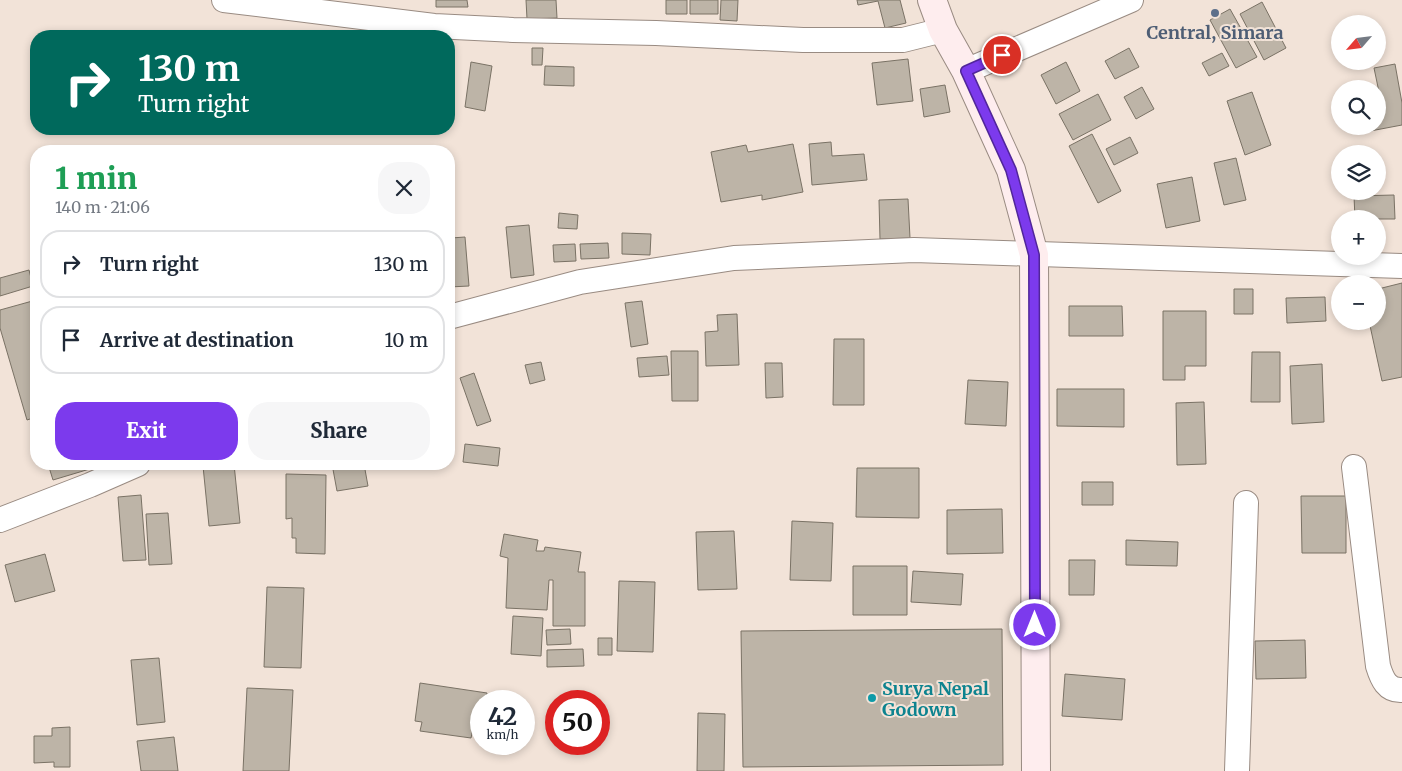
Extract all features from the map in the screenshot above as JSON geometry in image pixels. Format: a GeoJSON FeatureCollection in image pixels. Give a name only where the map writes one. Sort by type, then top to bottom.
{"type":"FeatureCollection","features":[{"type":"Feature","properties":{"kind":"main road"},"geometry":{"type":"LineString","coordinates":[[932,0],[943,30],[966,71],[1011,170],[1034,255],[1036,771]]}},
{"type":"Feature","properties":{"kind":"street"},"geometry":{"type":"LineString","coordinates":[[224,0],[434,26],[513,30],[656,33],[803,40],[903,40],[943,30]]}},
{"type":"Feature","properties":{"kind":"street"},"geometry":{"type":"LineString","coordinates":[[966,71],[1131,0]]}},
{"type":"Feature","properties":{"kind":"street"},"geometry":{"type":"LineString","coordinates":[[455,315],[580,282],[734,258],[914,250],[1402,266]]}},
{"type":"Feature","properties":{"kind":"street"},"geometry":{"type":"LineString","coordinates":[[1354,467],[1378,666],[1383,681],[1395,690],[1402,690]]}},
{"type":"Feature","properties":{"kind":"street"},"geometry":{"type":"LineString","coordinates":[[0,520],[124,470]]}},
{"type":"Feature","properties":{"kind":"street"},"geometry":{"type":"LineString","coordinates":[[1236,771],[1246,503]]}},
{"type":"Feature","properties":{"kind":"building"},"geometry":{"type":"Polygon","coordinates":[[[436,0],[467,0],[468,7],[436,7],[436,0]]]}},
{"type":"Feature","properties":{"kind":"building"},"geometry":{"type":"Polygon","coordinates":[[[526,0],[556,0],[557,18],[527,19],[526,0]]]}},
{"type":"Feature","properties":{"kind":"building"},"geometry":{"type":"Polygon","coordinates":[[[666,0],[687,0],[687,14],[666,14],[666,0]]]}},
{"type":"Feature","properties":{"kind":"building"},"geometry":{"type":"Polygon","coordinates":[[[690,0],[718,0],[718,14],[690,14],[690,0]]]}},
{"type":"Feature","properties":{"kind":"building"},"geometry":{"type":"Polygon","coordinates":[[[721,0],[738,0],[737,21],[720,20],[721,0]]]}},
{"type":"Feature","properties":{"kind":"building"},"geometry":{"type":"Polygon","coordinates":[[[857,0],[900,0],[906,23],[885,28],[878,1],[858,5],[857,0]]]}},
{"type":"Feature","properties":{"kind":"building"},"geometry":{"type":"Polygon","coordinates":[[[1262,2],[1286,48],[1264,60],[1240,14],[1262,2]]]}},
{"type":"Feature","properties":{"kind":"building"},"geometry":{"type":"Polygon","coordinates":[[[1230,9],[1257,57],[1236,68],[1210,20],[1230,9]]]}},
{"type":"Feature","properties":{"kind":"building"},"geometry":{"type":"Polygon","coordinates":[[[532,48],[543,48],[542,65],[532,65],[532,48]]]}},
{"type":"Feature","properties":{"kind":"building"},"geometry":{"type":"Polygon","coordinates":[[[1129,48],[1139,67],[1115,79],[1105,61],[1129,48]]]}},
{"type":"Feature","properties":{"kind":"building"},"geometry":{"type":"Polygon","coordinates":[[[1222,53],[1229,66],[1209,76],[1202,63],[1222,53]]]}},
{"type":"Feature","properties":{"kind":"building"},"geometry":{"type":"Polygon","coordinates":[[[908,59],[913,101],[877,105],[872,63],[908,59]]]}},
{"type":"Feature","properties":{"kind":"building"},"geometry":{"type":"Polygon","coordinates":[[[471,62],[492,66],[485,111],[465,107],[471,62]]]}},
{"type":"Feature","properties":{"kind":"building"},"geometry":{"type":"Polygon","coordinates":[[[1066,62],[1080,91],[1056,104],[1041,75],[1066,62]]]}},
{"type":"Feature","properties":{"kind":"building"},"geometry":{"type":"Polygon","coordinates":[[[1395,64],[1402,103],[1402,125],[1386,128],[1386,80],[1376,80],[1374,70],[1386,70],[1386,66],[1395,64]]]}},
{"type":"Feature","properties":{"kind":"building"},"geometry":{"type":"Polygon","coordinates":[[[545,66],[574,67],[574,86],[544,85],[545,66]]]}},
{"type":"Feature","properties":{"kind":"building"},"geometry":{"type":"Polygon","coordinates":[[[945,85],[950,112],[924,117],[920,89],[945,85]]]}},
{"type":"Feature","properties":{"kind":"building"},"geometry":{"type":"Polygon","coordinates":[[[1142,87],[1154,109],[1136,119],[1124,97],[1142,87]]]}},
{"type":"Feature","properties":{"kind":"building"},"geometry":{"type":"Polygon","coordinates":[[[1252,92],[1271,145],[1245,155],[1227,101],[1252,92]]]}},
{"type":"Feature","properties":{"kind":"building"},"geometry":{"type":"Polygon","coordinates":[[[1098,94],[1111,120],[1073,140],[1059,114],[1098,94]]]}},
{"type":"Feature","properties":{"kind":"building"},"geometry":{"type":"Polygon","coordinates":[[[1092,134],[1121,191],[1098,203],[1069,146],[1092,134]]]}},
{"type":"Feature","properties":{"kind":"building"},"geometry":{"type":"Polygon","coordinates":[[[1130,137],[1138,153],[1114,165],[1106,149],[1130,137]]]}},
{"type":"Feature","properties":{"kind":"building"},"geometry":{"type":"Polygon","coordinates":[[[831,142],[832,156],[864,154],[867,180],[812,185],[809,144],[831,142]]]}},
{"type":"Feature","properties":{"kind":"building"},"geometry":{"type":"Polygon","coordinates":[[[793,144],[803,192],[762,200],[762,195],[721,202],[711,152],[746,145],[748,152],[793,144]]]}},
{"type":"Feature","properties":{"kind":"building"},"geometry":{"type":"Polygon","coordinates":[[[1236,158],[1246,200],[1224,205],[1214,163],[1236,158]]]}},
{"type":"Feature","properties":{"kind":"building"},"geometry":{"type":"Polygon","coordinates":[[[1192,177],[1200,221],[1166,228],[1157,184],[1192,177]]]}},
{"type":"Feature","properties":{"kind":"building"},"geometry":{"type":"Polygon","coordinates":[[[1386,195],[1394,195],[1395,219],[1386,219],[1386,210],[1355,210],[1354,200],[1386,200],[1386,195]]]}},
{"type":"Feature","properties":{"kind":"building"},"geometry":{"type":"Polygon","coordinates":[[[908,199],[910,238],[880,239],[879,200],[908,199]]]}},
{"type":"Feature","properties":{"kind":"building"},"geometry":{"type":"Polygon","coordinates":[[[559,213],[578,215],[577,229],[558,228],[559,213]]]}},
{"type":"Feature","properties":{"kind":"building"},"geometry":{"type":"Polygon","coordinates":[[[529,225],[534,275],[511,278],[506,227],[529,225]]]}},
{"type":"Feature","properties":{"kind":"building"},"geometry":{"type":"Polygon","coordinates":[[[622,233],[651,234],[650,255],[622,254],[622,233]]]}},
{"type":"Feature","properties":{"kind":"building"},"geometry":{"type":"Polygon","coordinates":[[[465,237],[469,286],[455,287],[455,238],[465,237]]]}},
{"type":"Feature","properties":{"kind":"building"},"geometry":{"type":"Polygon","coordinates":[[[608,243],[609,258],[581,259],[580,244],[608,243]]]}},
{"type":"Feature","properties":{"kind":"building"},"geometry":{"type":"Polygon","coordinates":[[[575,244],[576,261],[554,262],[553,245],[575,244]]]}},
{"type":"Feature","properties":{"kind":"building"},"geometry":{"type":"Polygon","coordinates":[[[29,270],[30,287],[0,296],[0,278],[29,270]]]}},
{"type":"Feature","properties":{"kind":"building"},"geometry":{"type":"Polygon","coordinates":[[[1402,283],[1402,377],[1382,381],[1371,330],[1386,330],[1386,287],[1402,283]]]}},
{"type":"Feature","properties":{"kind":"building"},"geometry":{"type":"Polygon","coordinates":[[[1234,289],[1253,289],[1253,314],[1234,314],[1234,289]]]}},
{"type":"Feature","properties":{"kind":"building"},"geometry":{"type":"Polygon","coordinates":[[[1325,297],[1326,321],[1287,323],[1286,298],[1325,297]]]}},
{"type":"Feature","properties":{"kind":"building"},"geometry":{"type":"Polygon","coordinates":[[[642,301],[648,344],[631,347],[625,303],[642,301]]]}},
{"type":"Feature","properties":{"kind":"building"},"geometry":{"type":"Polygon","coordinates":[[[30,302],[30,419],[27,420],[0,328],[0,310],[30,302]]]}},
{"type":"Feature","properties":{"kind":"building"},"geometry":{"type":"Polygon","coordinates":[[[1069,306],[1122,306],[1123,336],[1069,336],[1069,306]]]}},
{"type":"Feature","properties":{"kind":"building"},"geometry":{"type":"Polygon","coordinates":[[[1163,311],[1206,311],[1206,366],[1185,366],[1185,380],[1163,380],[1163,311]]]}},
{"type":"Feature","properties":{"kind":"building"},"geometry":{"type":"Polygon","coordinates":[[[737,314],[739,365],[706,366],[705,332],[718,331],[717,315],[737,314]]]}},
{"type":"Feature","properties":{"kind":"building"},"geometry":{"type":"Polygon","coordinates":[[[834,339],[864,339],[864,405],[833,405],[834,339]]]}},
{"type":"Feature","properties":{"kind":"building"},"geometry":{"type":"Polygon","coordinates":[[[671,351],[698,351],[698,401],[672,401],[671,351]]]}},
{"type":"Feature","properties":{"kind":"building"},"geometry":{"type":"Polygon","coordinates":[[[1252,352],[1280,352],[1280,402],[1251,402],[1252,352]]]}},
{"type":"Feature","properties":{"kind":"building"},"geometry":{"type":"Polygon","coordinates":[[[667,356],[669,375],[639,377],[637,358],[667,356]]]}},
{"type":"Feature","properties":{"kind":"building"},"geometry":{"type":"Polygon","coordinates":[[[541,362],[545,380],[530,384],[525,365],[541,362]]]}},
{"type":"Feature","properties":{"kind":"building"},"geometry":{"type":"Polygon","coordinates":[[[765,363],[782,363],[783,397],[766,398],[765,363]]]}},
{"type":"Feature","properties":{"kind":"building"},"geometry":{"type":"Polygon","coordinates":[[[1322,364],[1324,422],[1292,424],[1290,366],[1322,364]]]}},
{"type":"Feature","properties":{"kind":"building"},"geometry":{"type":"Polygon","coordinates":[[[474,373],[491,421],[477,426],[460,378],[474,373]]]}},
{"type":"Feature","properties":{"kind":"building"},"geometry":{"type":"Polygon","coordinates":[[[968,380],[1008,382],[1006,426],[965,424],[968,380]]]}},
{"type":"Feature","properties":{"kind":"building"},"geometry":{"type":"Polygon","coordinates":[[[1057,389],[1124,389],[1124,427],[1057,426],[1057,389]]]}},
{"type":"Feature","properties":{"kind":"building"},"geometry":{"type":"Polygon","coordinates":[[[1204,402],[1206,464],[1177,465],[1176,403],[1204,402]]]}},
{"type":"Feature","properties":{"kind":"building"},"geometry":{"type":"Polygon","coordinates":[[[465,444],[500,448],[498,466],[463,462],[465,444]]]}},
{"type":"Feature","properties":{"kind":"building"},"geometry":{"type":"Polygon","coordinates":[[[857,468],[919,468],[919,518],[856,517],[857,468]]]}},
{"type":"Feature","properties":{"kind":"building"},"geometry":{"type":"Polygon","coordinates":[[[50,470],[86,470],[53,480],[50,470]]]}},
{"type":"Feature","properties":{"kind":"building"},"geometry":{"type":"Polygon","coordinates":[[[203,470],[235,470],[240,523],[209,526],[203,470]]]}},
{"type":"Feature","properties":{"kind":"building"},"geometry":{"type":"Polygon","coordinates":[[[333,470],[365,470],[368,486],[337,491],[333,470]]]}},
{"type":"Feature","properties":{"kind":"building"},"geometry":{"type":"Polygon","coordinates":[[[286,474],[326,475],[325,554],[296,553],[296,538],[292,538],[292,518],[286,519],[286,474]]]}},
{"type":"Feature","properties":{"kind":"building"},"geometry":{"type":"Polygon","coordinates":[[[1082,482],[1113,482],[1113,505],[1082,505],[1082,482]]]}},
{"type":"Feature","properties":{"kind":"building"},"geometry":{"type":"Polygon","coordinates":[[[141,495],[146,560],[123,561],[118,497],[141,495]]]}},
{"type":"Feature","properties":{"kind":"building"},"geometry":{"type":"Polygon","coordinates":[[[1301,496],[1346,496],[1346,553],[1302,553],[1301,496]]]}},
{"type":"Feature","properties":{"kind":"building"},"geometry":{"type":"Polygon","coordinates":[[[1002,509],[1003,553],[947,554],[947,510],[1002,509]]]}},
{"type":"Feature","properties":{"kind":"building"},"geometry":{"type":"Polygon","coordinates":[[[168,513],[172,564],[149,565],[146,514],[168,513]]]}},
{"type":"Feature","properties":{"kind":"building"},"geometry":{"type":"Polygon","coordinates":[[[792,521],[833,523],[831,581],[790,580],[792,521]]]}},
{"type":"Feature","properties":{"kind":"building"},"geometry":{"type":"Polygon","coordinates":[[[734,531],[737,589],[698,590],[696,532],[734,531]]]}},
{"type":"Feature","properties":{"kind":"building"},"geometry":{"type":"Polygon","coordinates":[[[504,534],[538,540],[536,551],[544,551],[545,547],[581,552],[578,572],[585,572],[585,626],[553,626],[553,580],[549,580],[547,610],[506,608],[508,558],[500,556],[504,534]]]}},
{"type":"Feature","properties":{"kind":"building"},"geometry":{"type":"Polygon","coordinates":[[[1126,540],[1178,542],[1177,566],[1126,565],[1126,540]]]}},
{"type":"Feature","properties":{"kind":"building"},"geometry":{"type":"Polygon","coordinates":[[[45,554],[55,591],[15,602],[5,565],[45,554]]]}},
{"type":"Feature","properties":{"kind":"building"},"geometry":{"type":"Polygon","coordinates":[[[1069,560],[1095,560],[1094,595],[1069,595],[1069,560]]]}},
{"type":"Feature","properties":{"kind":"building"},"geometry":{"type":"Polygon","coordinates":[[[853,566],[907,566],[907,615],[853,615],[853,566]]]}},
{"type":"Feature","properties":{"kind":"building"},"geometry":{"type":"Polygon","coordinates":[[[913,571],[963,574],[961,605],[911,602],[913,571]]]}},
{"type":"Feature","properties":{"kind":"building"},"geometry":{"type":"Polygon","coordinates":[[[619,581],[655,582],[653,652],[617,651],[619,581]]]}},
{"type":"Feature","properties":{"kind":"building"},"geometry":{"type":"Polygon","coordinates":[[[267,587],[304,588],[301,668],[264,667],[267,587]]]}},
{"type":"Feature","properties":{"kind":"building"},"geometry":{"type":"Polygon","coordinates":[[[513,616],[543,618],[541,656],[511,654],[513,616]]]}},
{"type":"Feature","properties":{"kind":"building"},"geometry":{"type":"Polygon","coordinates":[[[570,629],[571,644],[547,645],[546,630],[570,629]]]}},
{"type":"Feature","properties":{"kind":"building","name":"Surya Nepal Godown"},"geometry":{"type":"Polygon","coordinates":[[[1002,629],[1003,765],[743,767],[741,631],[1002,629]]]}},
{"type":"Feature","properties":{"kind":"building"},"geometry":{"type":"Polygon","coordinates":[[[598,638],[612,638],[612,655],[598,655],[598,638]]]}},
{"type":"Feature","properties":{"kind":"building"},"geometry":{"type":"Polygon","coordinates":[[[1305,640],[1306,678],[1256,679],[1255,641],[1305,640]]]}},
{"type":"Feature","properties":{"kind":"building"},"geometry":{"type":"Polygon","coordinates":[[[583,649],[584,666],[547,667],[547,650],[583,649]]]}},
{"type":"Feature","properties":{"kind":"building"},"geometry":{"type":"Polygon","coordinates":[[[159,658],[165,722],[137,725],[131,660],[159,658]]]}},
{"type":"Feature","properties":{"kind":"building"},"geometry":{"type":"Polygon","coordinates":[[[1065,674],[1125,679],[1122,720],[1062,716],[1065,674]]]}},
{"type":"Feature","properties":{"kind":"building"},"geometry":{"type":"Polygon","coordinates":[[[420,683],[470,690],[470,738],[420,731],[422,722],[415,721],[420,683]]]}},
{"type":"Feature","properties":{"kind":"building"},"geometry":{"type":"Polygon","coordinates":[[[247,688],[293,690],[289,771],[243,771],[247,688]]]}},
{"type":"Feature","properties":{"kind":"building"},"geometry":{"type":"Polygon","coordinates":[[[698,713],[725,714],[724,771],[697,771],[698,713]]]}},
{"type":"Feature","properties":{"kind":"building"},"geometry":{"type":"Polygon","coordinates":[[[70,727],[70,767],[54,767],[54,762],[34,763],[34,736],[52,736],[52,728],[70,727]]]}},
{"type":"Feature","properties":{"kind":"building"},"geometry":{"type":"Polygon","coordinates":[[[174,737],[178,771],[141,771],[137,741],[174,737]]]}},
{"type":"Feature","properties":{"kind":"place","name":"Central, Simara"},"geometry":{"type":"Point","coordinates":[1215,13]}},
{"type":"Feature","properties":{"kind":"place","name":"Surya Nepal Godown"},"geometry":{"type":"Point","coordinates":[872,698]}},
{"type":"Feature","properties":{"kind":"route"},"geometry":{"type":"LineString","coordinates":[[1002,55],[966,71],[1011,170],[1034,255],[1035,625]]}}]}
